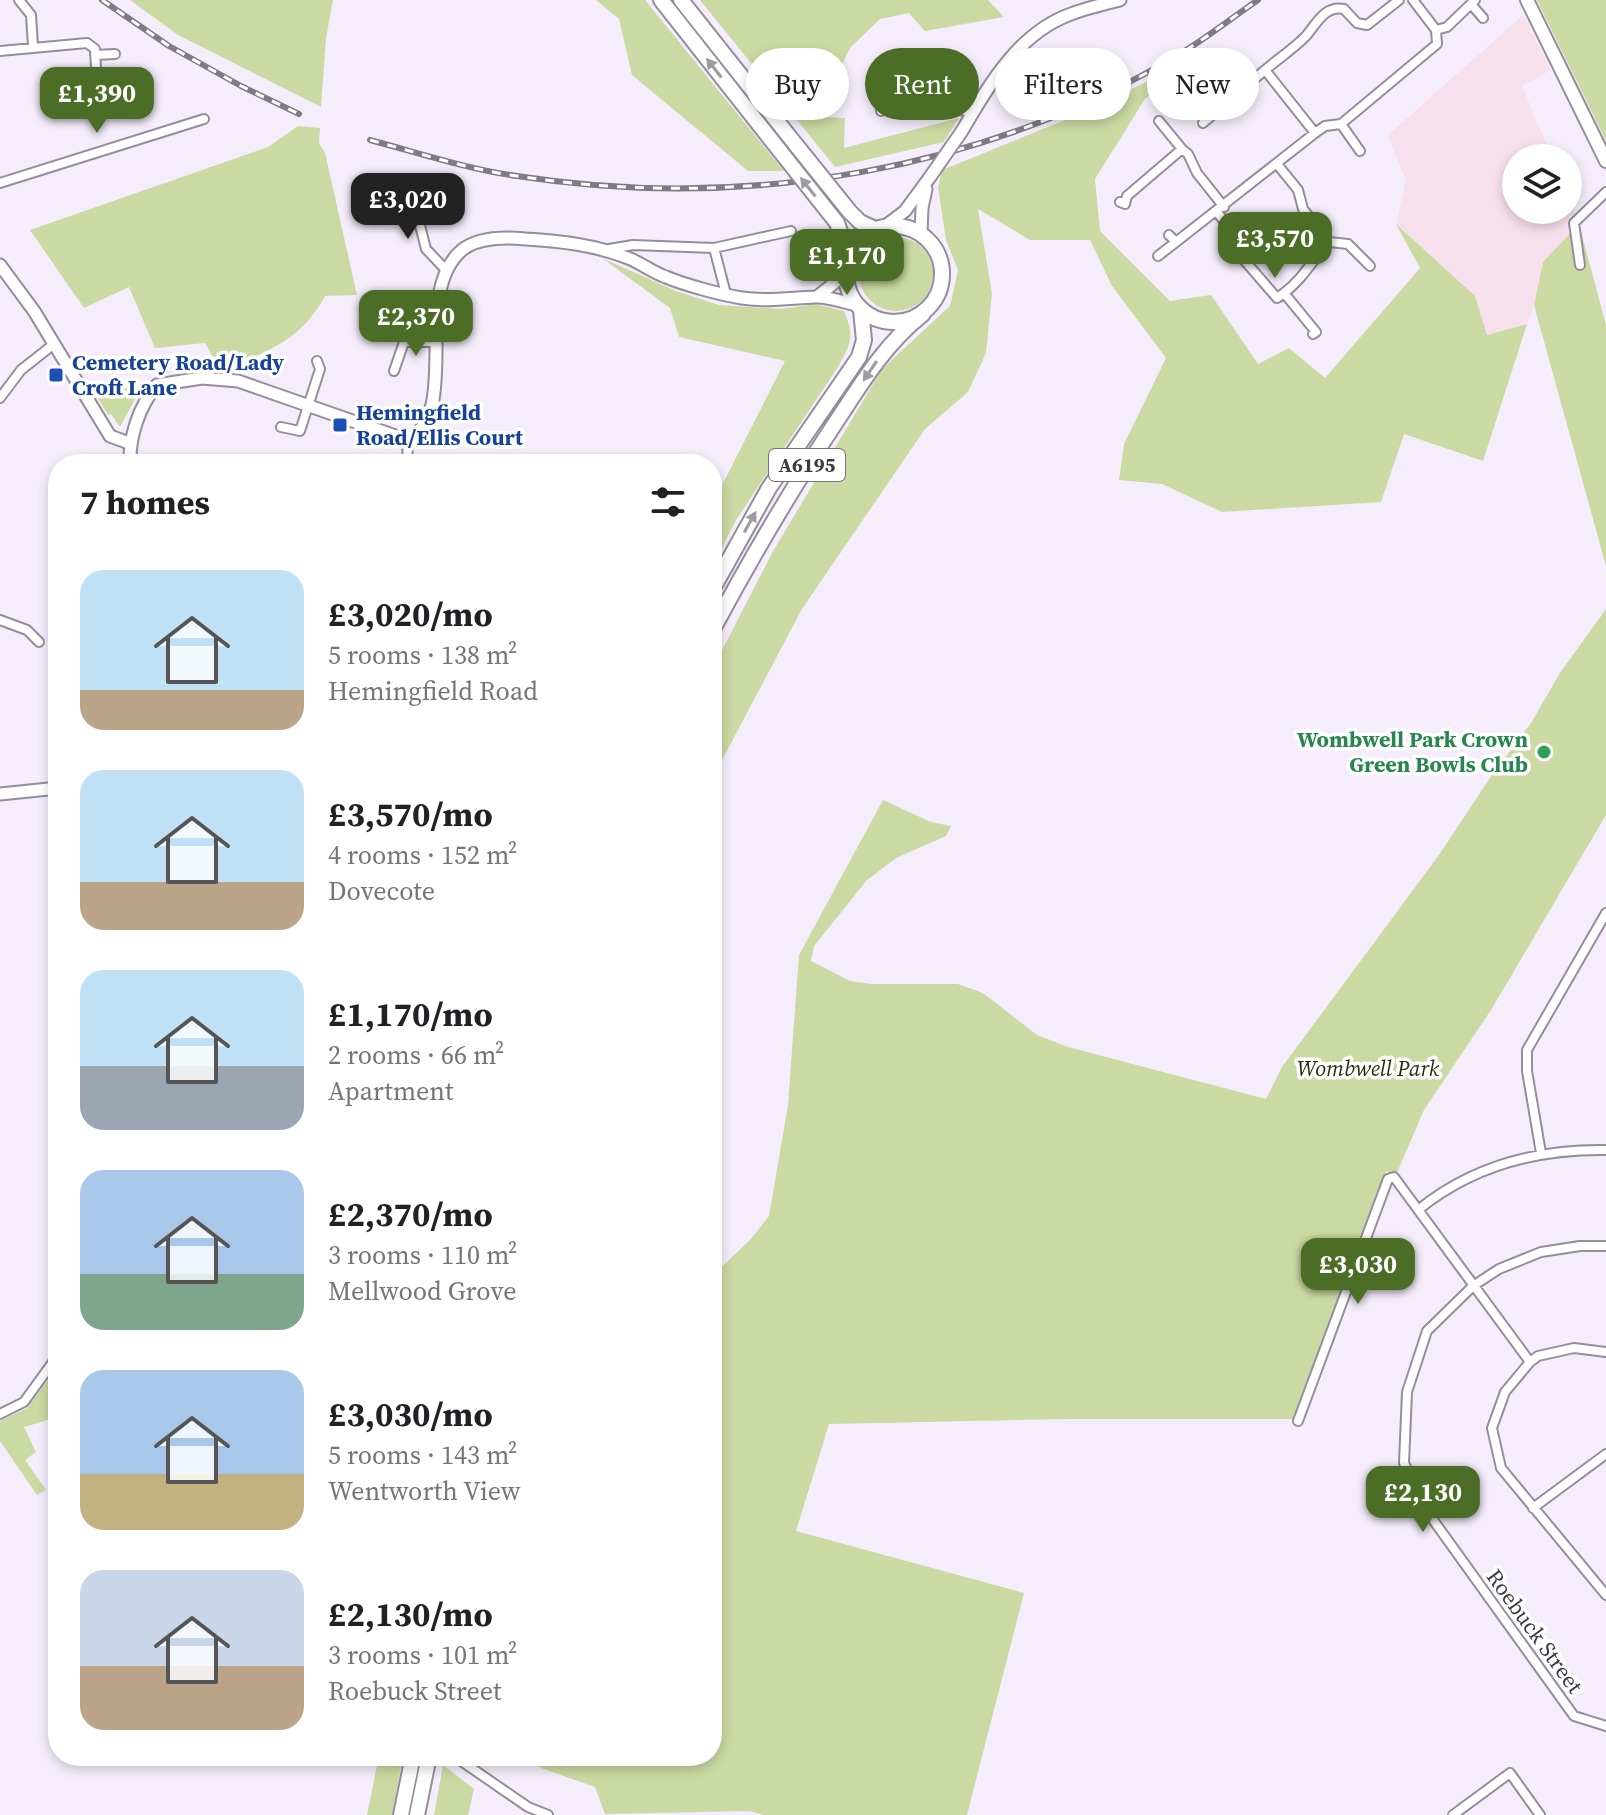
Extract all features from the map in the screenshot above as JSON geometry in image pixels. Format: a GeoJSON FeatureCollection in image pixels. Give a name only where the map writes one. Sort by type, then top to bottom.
{"type":"FeatureCollection","features":[{"type":"Feature","properties":{"kind":"highway","name":"A6195"},"geometry":{"type":"LineString","coordinates":[[661,0],[837,223],[844,243],[848,288],[859,308],[864,340],[859,357],[769,488],[722,572]]}},
{"type":"Feature","properties":{"kind":"highway"},"geometry":{"type":"LineString","coordinates":[[681,0],[860,222],[880,228],[903,227],[921,234]]}},
{"type":"Feature","properties":{"kind":"highway"},"geometry":{"type":"LineString","coordinates":[[846,267],[857,243],[880,228]]}},
{"type":"Feature","properties":{"kind":"highway","name":"A6195"},"geometry":{"type":"LineString","coordinates":[[722,613],[784,500],[877,360],[938,296],[943,273],[936,250],[921,234]]}},
{"type":"Feature","properties":{"kind":"highway"},"geometry":{"type":"LineString","coordinates":[[859,308],[880,321],[891,323],[923,314]]}},
{"type":"Feature","properties":{"kind":"highway"},"geometry":{"type":"LineString","coordinates":[[401,1815],[411,1766]]}},
{"type":"Feature","properties":{"kind":"highway"},"geometry":{"type":"LineString","coordinates":[[417,1815],[426,1766]]}},
{"type":"Feature","properties":{"kind":"main road"},"geometry":{"type":"LineString","coordinates":[[1527,0],[1606,161]]}},
{"type":"Feature","properties":{"kind":"street"},"geometry":{"type":"LineString","coordinates":[[19,0],[31,15],[33,46]]}},
{"type":"Feature","properties":{"kind":"street"},"geometry":{"type":"LineString","coordinates":[[979,103],[1007,60],[1034,34],[1069,14],[1120,0]]}},
{"type":"Feature","properties":{"kind":"street"},"geometry":{"type":"LineString","coordinates":[[1203,123],[1305,36],[1314,22],[1333,9],[1344,9],[1357,23],[1367,25],[1399,0]]}},
{"type":"Feature","properties":{"kind":"street"},"geometry":{"type":"LineString","coordinates":[[1158,256],[1315,133],[1325,126],[1341,124],[1437,44],[1436,30],[1413,0]]}},
{"type":"Feature","properties":{"kind":"street"},"geometry":{"type":"LineString","coordinates":[[1436,30],[1447,27],[1473,2],[1483,18]]}},
{"type":"Feature","properties":{"kind":"street"},"geometry":{"type":"LineString","coordinates":[[0,51],[87,43],[94,45],[96,68]]}},
{"type":"Feature","properties":{"kind":"street"},"geometry":{"type":"LineString","coordinates":[[95,55],[115,54]]}},
{"type":"Feature","properties":{"kind":"street"},"geometry":{"type":"LineString","coordinates":[[1265,70],[1315,133]]}},
{"type":"Feature","properties":{"kind":"street"},"geometry":{"type":"LineString","coordinates":[[0,183],[204,119]]}},
{"type":"Feature","properties":{"kind":"street"},"geometry":{"type":"LineString","coordinates":[[880,228],[905,211],[968,120]]}},
{"type":"Feature","properties":{"kind":"street"},"geometry":{"type":"LineString","coordinates":[[1159,121],[1188,154],[1221,209],[1237,238],[1238,253],[1277,298],[1303,278],[1312,260],[1329,242]]}},
{"type":"Feature","properties":{"kind":"street"},"geometry":{"type":"LineString","coordinates":[[1341,124],[1360,151]]}},
{"type":"Feature","properties":{"kind":"street"},"geometry":{"type":"LineString","coordinates":[[1120,202],[1125,204],[1127,196],[1182,149]]}},
{"type":"Feature","properties":{"kind":"street"},"geometry":{"type":"LineString","coordinates":[[1277,164],[1298,190],[1303,209],[1329,242],[1348,244],[1370,266]]}},
{"type":"Feature","properties":{"kind":"street"},"geometry":{"type":"LineString","coordinates":[[921,234],[922,208],[929,179]]}},
{"type":"Feature","properties":{"kind":"street"},"geometry":{"type":"LineString","coordinates":[[411,190],[426,249],[446,270]]}},
{"type":"Feature","properties":{"kind":"street"},"geometry":{"type":"LineString","coordinates":[[1580,265],[1574,223],[1606,192]]}},
{"type":"Feature","properties":{"kind":"street"},"geometry":{"type":"LineString","coordinates":[[605,250],[633,245],[714,248],[791,231]]}},
{"type":"Feature","properties":{"kind":"street"},"geometry":{"type":"LineString","coordinates":[[1169,235],[1176,242]]}},
{"type":"Feature","properties":{"kind":"street"},"geometry":{"type":"LineString","coordinates":[[130,454],[129,443],[148,395],[157,385],[202,378],[238,381],[407,440],[418,434],[426,424],[432,403],[437,342],[436,300],[446,270],[463,249],[485,241],[510,237],[569,242],[605,250],[666,277],[741,298],[787,300],[818,296],[859,308]]}},
{"type":"Feature","properties":{"kind":"street"},"geometry":{"type":"LineString","coordinates":[[714,248],[726,294]]}},
{"type":"Feature","properties":{"kind":"street"},"geometry":{"type":"LineString","coordinates":[[0,265],[34,311],[110,436],[129,443]]}},
{"type":"Feature","properties":{"kind":"street"},"geometry":{"type":"LineString","coordinates":[[818,296],[838,280],[846,267]]}},
{"type":"Feature","properties":{"kind":"street"},"geometry":{"type":"LineString","coordinates":[[1284,293],[1316,332],[1313,334]]}},
{"type":"Feature","properties":{"kind":"street"},"geometry":{"type":"LineString","coordinates":[[394,371],[404,342],[437,342]]}},
{"type":"Feature","properties":{"kind":"street"},"geometry":{"type":"LineString","coordinates":[[0,398],[21,370],[54,344]]}},
{"type":"Feature","properties":{"kind":"street"},"geometry":{"type":"LineString","coordinates":[[281,427],[300,431],[320,369],[317,361]]}},
{"type":"Feature","properties":{"kind":"street"},"geometry":{"type":"LineString","coordinates":[[407,440],[408,454]]}},
{"type":"Feature","properties":{"kind":"street"},"geometry":{"type":"LineString","coordinates":[[0,620],[27,630],[39,642]]}},
{"type":"Feature","properties":{"kind":"street"},"geometry":{"type":"LineString","coordinates":[[0,794],[48,789]]}},
{"type":"Feature","properties":{"kind":"street"},"geometry":{"type":"LineString","coordinates":[[1541,1153],[1527,1071],[1527,1050],[1606,913]]}},
{"type":"Feature","properties":{"kind":"street"},"geometry":{"type":"LineString","coordinates":[[1418,1210],[1456,1183],[1498,1166],[1541,1153],[1606,1150]]}},
{"type":"Feature","properties":{"kind":"street"},"geometry":{"type":"LineString","coordinates":[[1298,1421],[1388,1179],[1394,1177],[1530,1362]]}},
{"type":"Feature","properties":{"kind":"street","name":"Roebuck Street"},"geometry":{"type":"LineString","coordinates":[[1606,1246],[1541,1252],[1499,1269],[1473,1286],[1427,1331],[1407,1392],[1404,1463],[1426,1510],[1574,1716],[1606,1726]]}},
{"type":"Feature","properties":{"kind":"street"},"geometry":{"type":"LineString","coordinates":[[1606,1352],[1574,1348],[1546,1353],[1530,1362],[1505,1392],[1492,1428],[1501,1468],[1606,1595]]}},
{"type":"Feature","properties":{"kind":"street"},"geometry":{"type":"LineString","coordinates":[[0,1414],[24,1402],[48,1369]]}},
{"type":"Feature","properties":{"kind":"street"},"geometry":{"type":"LineString","coordinates":[[1533,1508],[1604,1458]]}},
{"type":"Feature","properties":{"kind":"street"},"geometry":{"type":"LineString","coordinates":[[469,1766],[528,1807],[548,1815]]}},
{"type":"Feature","properties":{"kind":"street"},"geometry":{"type":"LineString","coordinates":[[1453,1815],[1510,1773],[1540,1815]]}},
{"type":"Feature","properties":{"kind":"shaded area"},"geometry":{"type":"Polygon","coordinates":[[[1523,15],[1551,70],[1522,86],[1546,144],[1502,144],[1502,224],[1579,224],[1543,262],[1527,324],[1487,335],[1475,296],[1396,224],[1406,181],[1388,135],[1523,15]]]}},
{"type":"Feature","properties":{"kind":"green space"},"geometry":{"type":"Polygon","coordinates":[[[130,0],[333,0],[326,38],[321,107],[178,35],[130,0]]]}},
{"type":"Feature","properties":{"kind":"green space"},"geometry":{"type":"Polygon","coordinates":[[[596,0],[645,0],[784,171],[748,171],[632,75],[619,19],[596,0]]]}},
{"type":"Feature","properties":{"kind":"green space"},"geometry":{"type":"Polygon","coordinates":[[[700,0],[988,0],[1004,17],[925,31],[909,13],[880,19],[849,50],[746,48],[746,57],[700,0]]]}},
{"type":"Feature","properties":{"kind":"green space"},"geometry":{"type":"Polygon","coordinates":[[[1537,0],[1606,0],[1606,141],[1537,0]]]}},
{"type":"Feature","properties":{"kind":"green space"},"geometry":{"type":"Polygon","coordinates":[[[1147,82],[1147,97],[1095,179],[1100,231],[1170,301],[1211,295],[1258,364],[1289,348],[1325,378],[1420,268],[1396,224],[1475,296],[1487,335],[1527,324],[1483,461],[1404,434],[1381,502],[1222,512],[1162,484],[1119,480],[1124,444],[1166,358],[1112,286],[1090,240],[1030,240],[978,209],[992,293],[986,353],[968,392],[925,429],[802,609],[722,760],[722,650],[772,553],[882,369],[950,306],[958,270],[946,240],[938,188],[942,170],[1065,120],[1131,120],[1131,89],[1147,82]]]}},
{"type":"Feature","properties":{"kind":"green space"},"geometry":{"type":"Polygon","coordinates":[[[797,120],[845,120],[844,148],[958,120],[944,142],[835,167],[797,120]]]}},
{"type":"Feature","properties":{"kind":"green space"},"geometry":{"type":"Polygon","coordinates":[[[298,126],[320,128],[319,143],[325,153],[357,295],[325,296],[315,312],[293,335],[268,351],[221,371],[205,343],[155,348],[129,287],[84,308],[30,230],[268,147],[298,126]]]}},
{"type":"Feature","properties":{"kind":"green space"},"geometry":{"type":"Polygon","coordinates":[[[1579,224],[1606,325],[1606,566],[1534,305],[1543,262],[1579,224]]]}},
{"type":"Feature","properties":{"kind":"green space"},"geometry":{"type":"Polygon","coordinates":[[[896,237],[910,240],[922,248],[930,260],[933,274],[930,288],[922,300],[910,308],[896,311],[882,308],[870,300],[862,288],[859,274],[862,260],[870,248],[882,240],[896,237]]]}},
{"type":"Feature","properties":{"kind":"green space"},"geometry":{"type":"Polygon","coordinates":[[[602,258],[676,291],[719,305],[781,309],[816,304],[844,311],[850,327],[850,340],[838,367],[736,520],[722,548],[722,485],[785,361],[679,337],[670,308],[602,258]]]}},
{"type":"Feature","properties":{"kind":"green space"},"geometry":{"type":"Polygon","coordinates":[[[141,388],[120,427],[111,414],[108,415],[92,389],[141,388]]]}},
{"type":"Feature","properties":{"kind":"green space","name":"Wombwell Park"},"geometry":{"type":"Polygon","coordinates":[[[1606,609],[1606,815],[1491,1010],[1424,1110],[1396,1175],[1386,1171],[1293,1419],[1069,1419],[829,1424],[796,1531],[1024,1593],[967,1815],[764,1815],[750,1811],[605,1814],[595,1787],[538,1766],[722,1766],[722,1267],[751,1239],[769,1216],[788,1105],[799,955],[883,800],[931,822],[951,826],[946,836],[896,858],[867,880],[814,946],[811,961],[850,981],[958,984],[983,993],[1037,1035],[1068,1047],[1266,1099],[1282,1067],[1439,855],[1531,723],[1560,673],[1606,609]]]}},
{"type":"Feature","properties":{"kind":"green space"},"geometry":{"type":"Polygon","coordinates":[[[48,1380],[48,1420],[24,1427],[36,1452],[25,1460],[46,1490],[37,1495],[0,1441],[0,1421],[27,1408],[48,1380]]]}},
{"type":"Feature","properties":{"kind":"green space"},"geometry":{"type":"Polygon","coordinates":[[[377,1766],[401,1766],[392,1815],[367,1815],[377,1766]]]}},
{"type":"Feature","properties":{"kind":"green space"},"geometry":{"type":"Polygon","coordinates":[[[444,1766],[474,1789],[468,1815],[434,1815],[444,1766]]]}},
{"type":"Feature","properties":{"kind":"railway"},"geometry":{"type":"LineString","coordinates":[[102,0],[169,46],[299,114]]}},
{"type":"Feature","properties":{"kind":"railway"},"geometry":{"type":"LineString","coordinates":[[370,140],[498,173],[603,186],[689,188],[775,184],[861,172],[945,153],[1027,127],[1107,93],[1183,52],[1258,0]]}},
{"type":"Feature","properties":{"kind":"place","name":"Cemetery Road/Lady Croft Lane"},"geometry":{"type":"Point","coordinates":[56,375]}},
{"type":"Feature","properties":{"kind":"place","name":"Hemingfield Road/Ellis Court"},"geometry":{"type":"Point","coordinates":[340,425]}},
{"type":"Feature","properties":{"kind":"place","name":"Wombwell Park Crown Green Bowls Club"},"geometry":{"type":"Point","coordinates":[1544,752]}}]}
